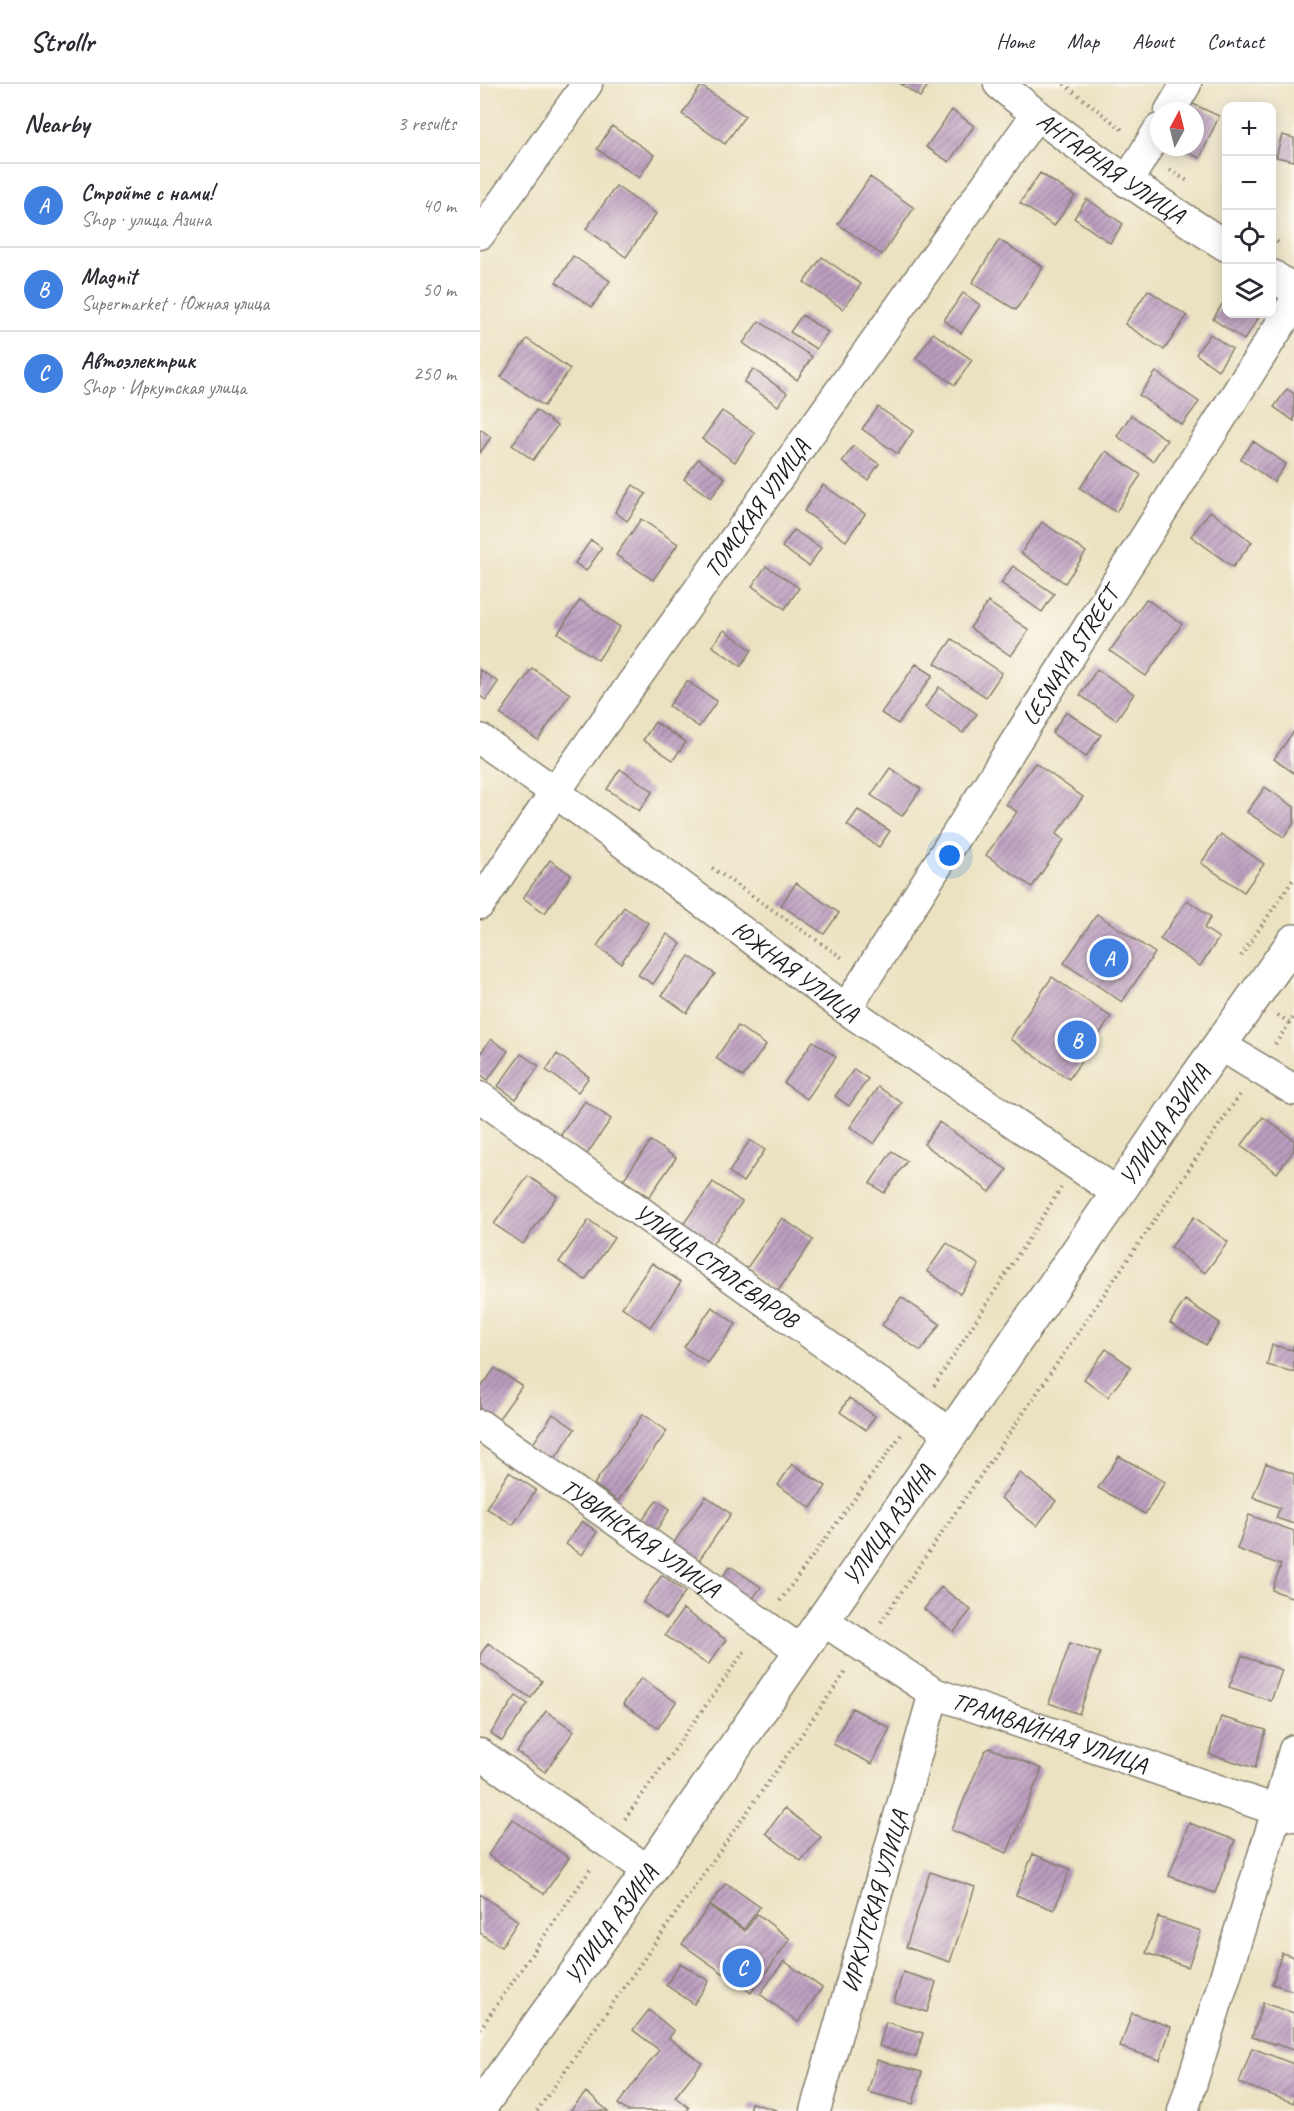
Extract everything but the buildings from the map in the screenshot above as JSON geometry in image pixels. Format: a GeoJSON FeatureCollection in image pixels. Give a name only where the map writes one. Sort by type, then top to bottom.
{"type":"FeatureCollection","features":[{"type":"Feature","properties":{"kind":"main road","name":"УЛИЦА АЗИНА"},"geometry":{"type":"LineString","coordinates":[[482,2100],[648,1871],[1220,1044],[1294,941]]}},
{"type":"Feature","properties":{"kind":"street"},"geometry":{"type":"LineString","coordinates":[[480,234],[587,84]]}},
{"type":"Feature","properties":{"kind":"street","name":"АНГАРНАЯ УЛИЦА"},"geometry":{"type":"LineString","coordinates":[[999,84],[1036,115],[1127,182],[1222,243]]}},
{"type":"Feature","properties":{"kind":"street"},"geometry":{"type":"LineString","coordinates":[[1175,102],[1186,84]]}},
{"type":"Feature","properties":{"kind":"street","name":"ТОМСКАЯ УЛИЦА"},"geometry":{"type":"LineString","coordinates":[[480,904],[555,792],[1036,115]]}},
{"type":"Feature","properties":{"kind":"street"},"geometry":{"type":"LineString","coordinates":[[1127,182],[1150,144]]}},
{"type":"Feature","properties":{"kind":"street"},"geometry":{"type":"LineString","coordinates":[[1276,278],[1294,290]]}},
{"type":"Feature","properties":{"kind":"street","name":"LESNAYA STREET"},"geometry":{"type":"LineString","coordinates":[[846,1009],[1294,303]]}},
{"type":"Feature","properties":{"kind":"street","name":"ЮЖНАЯ УЛИЦА"},"geometry":{"type":"LineString","coordinates":[[480,739],[555,792],[846,1009],[1118,1193]]}},
{"type":"Feature","properties":{"kind":"street"},"geometry":{"type":"LineString","coordinates":[[1220,1044],[1294,1090]]}},
{"type":"Feature","properties":{"kind":"street","name":"УЛИЦА СТАЛЕВАРОВ"},"geometry":{"type":"LineString","coordinates":[[480,1097],[951,1434]]}},
{"type":"Feature","properties":{"kind":"street","name":"ТУВИНСКАЯ УЛИЦА"},"geometry":{"type":"LineString","coordinates":[[480,1425],[801,1650]]}},
{"type":"Feature","properties":{"kind":"street","name":"ТРАМВАЙНАЯ УЛИЦА"},"geometry":{"type":"LineString","coordinates":[[822,1620],[934,1693],[1286,1813]]}},
{"type":"Feature","properties":{"kind":"street","name":"ИРКУТСКАЯ УЛИЦА"},"geometry":{"type":"LineString","coordinates":[[815,2111],[934,1693]]}},
{"type":"Feature","properties":{"kind":"street"},"geometry":{"type":"LineString","coordinates":[[1183,2111],[1286,1813],[1294,1750]]}},
{"type":"Feature","properties":{"kind":"street"},"geometry":{"type":"LineString","coordinates":[[480,1754],[648,1871]]}},
{"type":"Feature","properties":{"kind":"path"},"geometry":{"type":"LineString","coordinates":[[1236,963],[1294,878]]}},
{"type":"Feature","properties":{"kind":"path"},"geometry":{"type":"LineString","coordinates":[[537,2111],[863,1647],[1294,1017]]}},
{"type":"Feature","properties":{"kind":"place","name":"Стройте с нами!"},"geometry":{"type":"Point","coordinates":[1109,958]}},
{"type":"Feature","properties":{"kind":"place","name":"Magnit"},"geometry":{"type":"Point","coordinates":[1077,1040]}},
{"type":"Feature","properties":{"kind":"place","name":"Автоэлектрик"},"geometry":{"type":"Point","coordinates":[742,1968]}}]}
